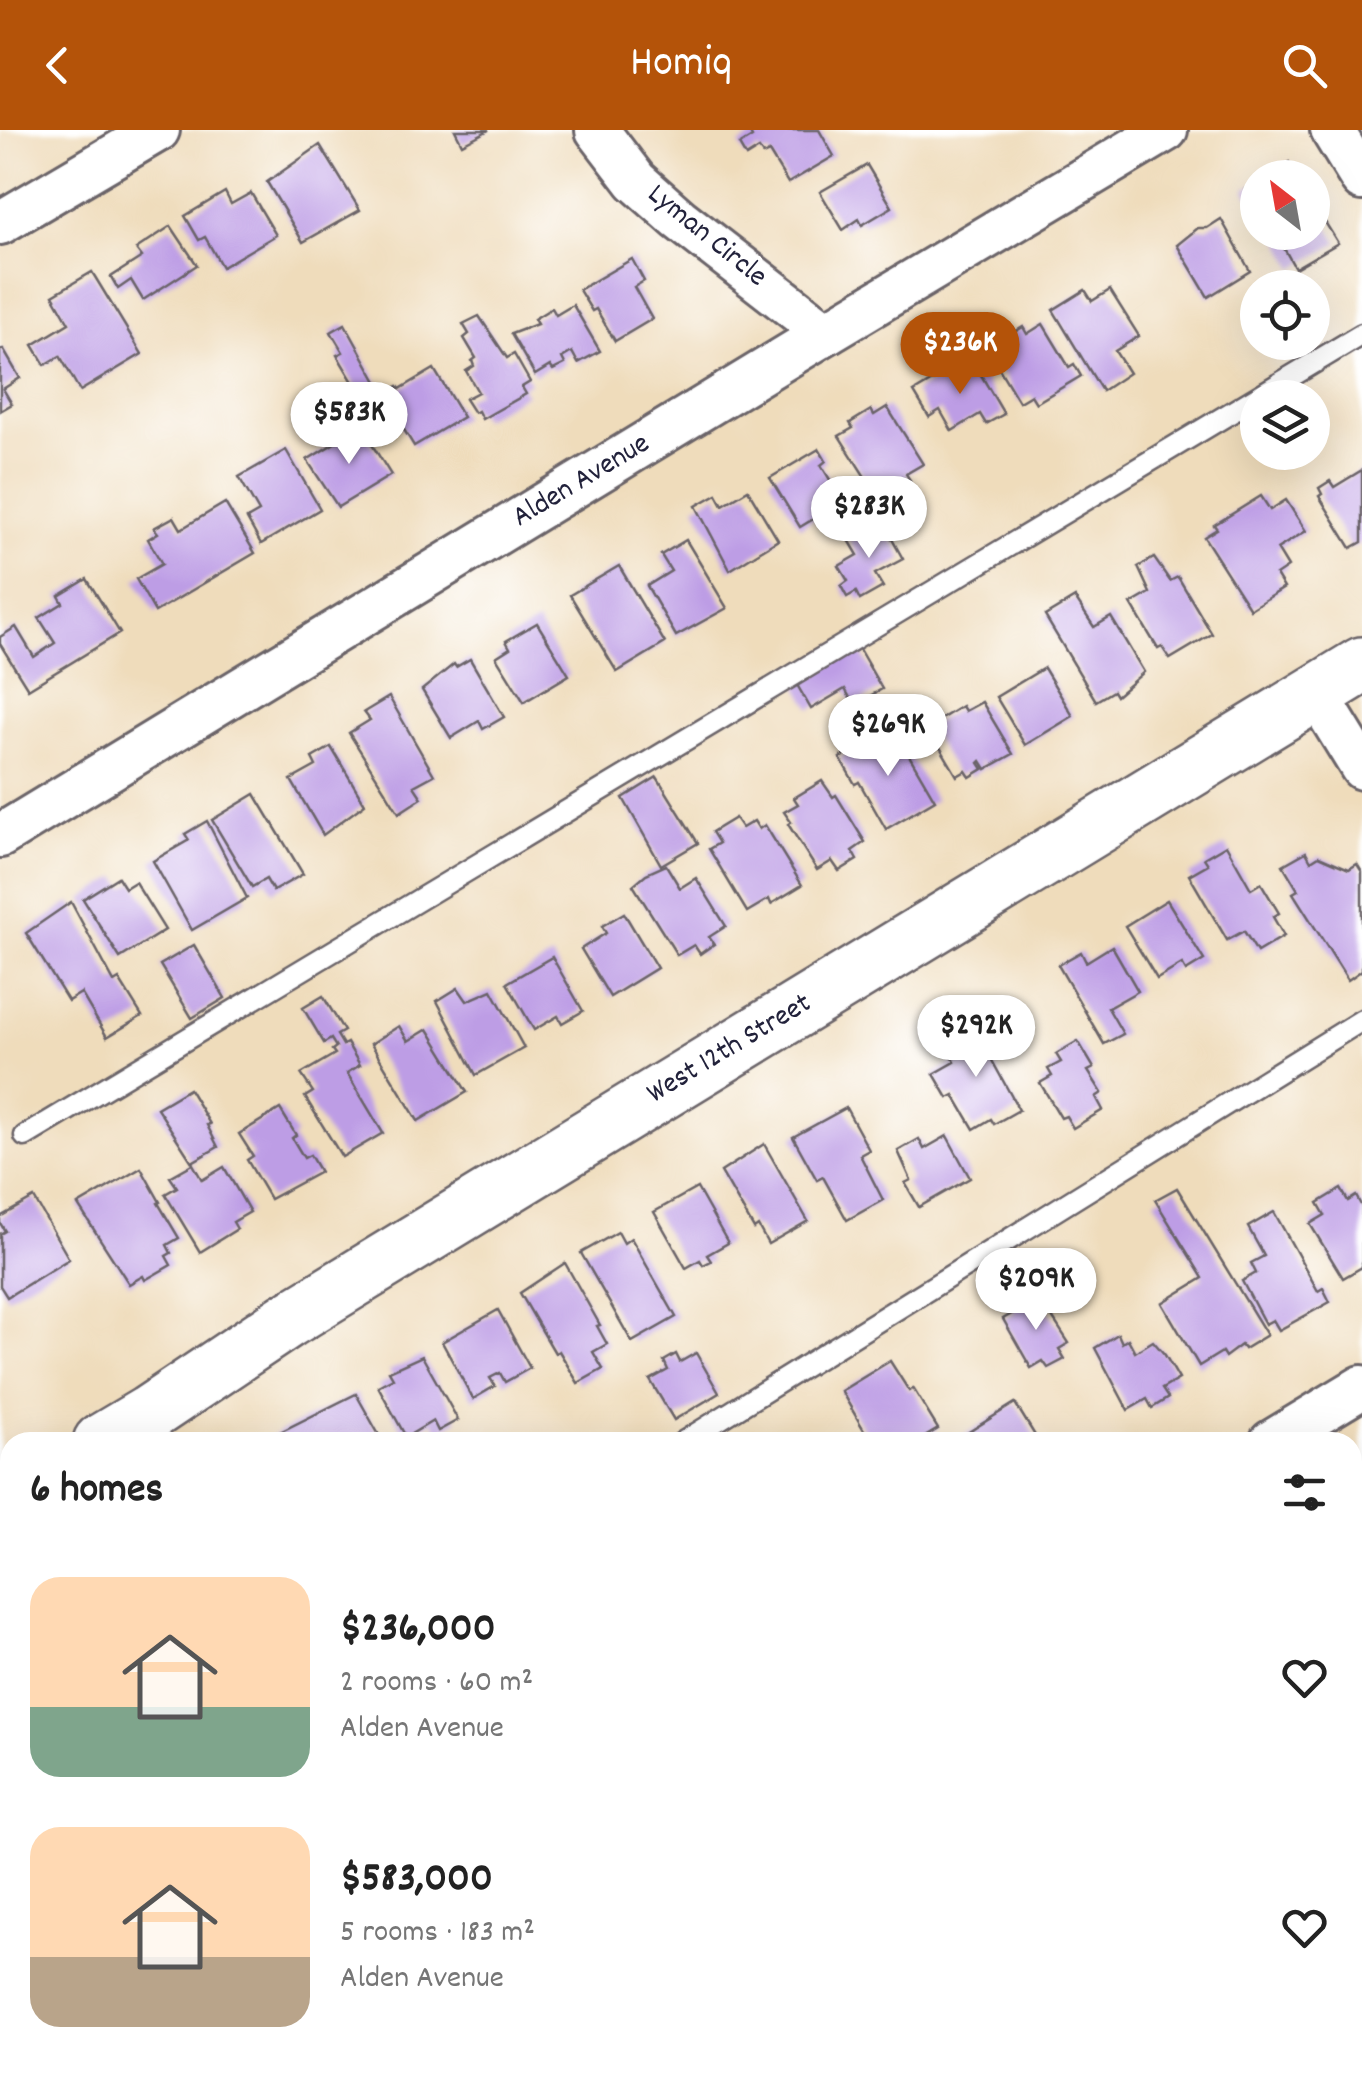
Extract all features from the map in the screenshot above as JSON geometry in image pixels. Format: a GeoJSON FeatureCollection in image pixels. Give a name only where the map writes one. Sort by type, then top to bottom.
{"type":"FeatureCollection","features":[{"type":"Feature","properties":{"kind":"street"},"geometry":{"type":"LineString","coordinates":[[0,223],[158,130]]}},
{"type":"Feature","properties":{"kind":"street","name":"Lyman Circle"},"geometry":{"type":"LineString","coordinates":[[597,130],[636,181],[826,333]]}},
{"type":"Feature","properties":{"kind":"street","name":"Alden Avenue"},"geometry":{"type":"LineString","coordinates":[[0,836],[1166,130]]}},
{"type":"Feature","properties":{"kind":"street"},"geometry":{"type":"LineString","coordinates":[[1332,130],[1362,179]]}},
{"type":"Feature","properties":{"kind":"street","name":"West 12th Street"},"geometry":{"type":"LineString","coordinates":[[118,1432],[288,1320],[1362,665]]}},
{"type":"Feature","properties":{"kind":"street"},"geometry":{"type":"LineString","coordinates":[[1316,692],[1362,768]]}},
{"type":"Feature","properties":{"kind":"street"},"geometry":{"type":"LineString","coordinates":[[1288,1432],[1362,1388]]}},
{"type":"Feature","properties":{"kind":"lane"},"geometry":{"type":"LineString","coordinates":[[26,1136],[1362,334]]}},
{"type":"Feature","properties":{"kind":"lane"},"geometry":{"type":"LineString","coordinates":[[699,1432],[1362,1020]]}},
{"type":"Feature","properties":{"kind":"building"},"geometry":{"type":"Polygon","coordinates":[[[455,130],[489,130],[462,144],[455,130]]]}},
{"type":"Feature","properties":{"kind":"building"},"geometry":{"type":"Polygon","coordinates":[[[756,130],[819,130],[834,156],[788,183],[769,152],[763,155],[759,149],[746,157],[739,145],[756,130]]]}},
{"type":"Feature","properties":{"kind":"building"},"geometry":{"type":"Polygon","coordinates":[[[320,145],[360,210],[303,242],[267,182],[320,145]]]}},
{"type":"Feature","properties":{"kind":"building"},"geometry":{"type":"Polygon","coordinates":[[[867,165],[892,207],[862,225],[859,219],[843,230],[820,192],[867,165]]]}},
{"type":"Feature","properties":{"kind":"building"},"geometry":{"type":"Polygon","coordinates":[[[225,192],[231,204],[251,193],[276,235],[222,267],[205,237],[199,240],[185,216],[225,192]]]}},
{"type":"Feature","properties":{"kind":"building"},"geometry":{"type":"Polygon","coordinates":[[[1221,219],[1249,270],[1240,270],[1240,277],[1208,297],[1177,245],[1198,228],[1207,228],[1221,219]]]}},
{"type":"Feature","properties":{"kind":"building"},"geometry":{"type":"Polygon","coordinates":[[[171,226],[197,265],[143,300],[131,280],[118,289],[111,277],[142,257],[136,249],[171,226]]]}},
{"type":"Feature","properties":{"kind":"building"},"geometry":{"type":"Polygon","coordinates":[[[1330,230],[1338,243],[1330,248],[1330,230]]]}},
{"type":"Feature","properties":{"kind":"building"},"geometry":{"type":"Polygon","coordinates":[[[1285,250],[1326,250],[1295,268],[1285,250]]]}},
{"type":"Feature","properties":{"kind":"building"},"geometry":{"type":"Polygon","coordinates":[[[632,259],[644,281],[634,287],[652,319],[615,341],[579,290],[632,259]]]}},
{"type":"Feature","properties":{"kind":"building"},"geometry":{"type":"Polygon","coordinates":[[[92,272],[142,354],[80,391],[60,356],[45,365],[33,345],[69,323],[53,295],[92,272]]]}},
{"type":"Feature","properties":{"kind":"building"},"geometry":{"type":"Polygon","coordinates":[[[1085,290],[1092,301],[1110,290],[1139,336],[1115,351],[1129,373],[1102,391],[1053,310],[1085,290]]]}},
{"type":"Feature","properties":{"kind":"building"},"geometry":{"type":"Polygon","coordinates":[[[573,305],[600,351],[578,363],[572,352],[562,358],[565,364],[553,370],[550,366],[535,375],[511,334],[537,324],[534,319],[552,308],[556,315],[573,305]]]}},
{"type":"Feature","properties":{"kind":"building"},"geometry":{"type":"Polygon","coordinates":[[[479,316],[507,358],[514,354],[530,382],[522,387],[526,394],[482,419],[465,399],[478,392],[466,371],[474,366],[472,361],[476,358],[464,338],[469,334],[463,324],[479,316]]]}},
{"type":"Feature","properties":{"kind":"building"},"geometry":{"type":"Polygon","coordinates":[[[345,324],[384,394],[434,369],[463,417],[414,446],[395,415],[391,418],[381,402],[369,409],[337,355],[343,352],[331,332],[345,324]]]}},
{"type":"Feature","properties":{"kind":"building"},"geometry":{"type":"Polygon","coordinates":[[[1043,324],[1069,367],[1074,364],[1081,376],[1036,403],[1031,395],[1019,402],[998,367],[1004,363],[993,345],[1023,327],[1027,334],[1043,324]]]}},
{"type":"Feature","properties":{"kind":"building"},"geometry":{"type":"Polygon","coordinates":[[[3,349],[20,378],[3,389],[12,404],[0,411],[0,350],[3,349]]]}},
{"type":"Feature","properties":{"kind":"building"},"geometry":{"type":"Polygon","coordinates":[[[971,358],[1004,414],[986,424],[980,414],[952,431],[940,410],[929,417],[914,392],[971,358]]]}},
{"type":"Feature","properties":{"kind":"building"},"geometry":{"type":"Polygon","coordinates":[[[887,407],[923,464],[906,474],[910,480],[879,499],[839,436],[853,428],[850,423],[871,410],[874,415],[887,407]]]}},
{"type":"Feature","properties":{"kind":"building"},"geometry":{"type":"Polygon","coordinates":[[[361,427],[391,475],[338,507],[307,460],[361,427]]]}},
{"type":"Feature","properties":{"kind":"building"},"geometry":{"type":"Polygon","coordinates":[[[819,449],[826,461],[821,465],[843,501],[800,527],[770,478],[819,449]]]}},
{"type":"Feature","properties":{"kind":"building"},"geometry":{"type":"Polygon","coordinates":[[[286,450],[320,509],[261,544],[247,519],[259,512],[239,477],[286,450]]]}},
{"type":"Feature","properties":{"kind":"building"},"geometry":{"type":"Polygon","coordinates":[[[1362,470],[1362,542],[1351,548],[1319,496],[1319,488],[1330,481],[1334,487],[1362,470]]]}},
{"type":"Feature","properties":{"kind":"building"},"geometry":{"type":"Polygon","coordinates":[[[748,490],[778,540],[730,570],[696,506],[717,494],[723,505],[748,490]]]}},
{"type":"Feature","properties":{"kind":"building"},"geometry":{"type":"Polygon","coordinates":[[[1261,496],[1270,510],[1286,500],[1306,531],[1277,549],[1288,567],[1276,575],[1284,588],[1250,609],[1204,537],[1217,529],[1214,525],[1261,496]]]}},
{"type":"Feature","properties":{"kind":"building"},"geometry":{"type":"Polygon","coordinates":[[[225,503],[255,553],[155,612],[136,579],[162,564],[148,539],[158,533],[154,528],[174,517],[181,529],[225,503]]]}},
{"type":"Feature","properties":{"kind":"building"},"geometry":{"type":"Polygon","coordinates":[[[882,521],[903,559],[875,574],[883,587],[860,600],[856,592],[847,597],[841,586],[848,581],[839,566],[858,555],[849,540],[882,521]]]}},
{"type":"Feature","properties":{"kind":"building"},"geometry":{"type":"Polygon","coordinates":[[[686,540],[727,608],[676,636],[647,586],[671,571],[661,555],[686,540]]]}},
{"type":"Feature","properties":{"kind":"building"},"geometry":{"type":"Polygon","coordinates":[[[1154,558],[1170,581],[1178,577],[1212,634],[1170,659],[1162,647],[1158,649],[1131,604],[1150,593],[1138,567],[1154,558]]]}},
{"type":"Feature","properties":{"kind":"building"},"geometry":{"type":"Polygon","coordinates":[[[619,566],[665,643],[617,672],[570,595],[619,566]]]}},
{"type":"Feature","properties":{"kind":"building"},"geometry":{"type":"Polygon","coordinates":[[[87,579],[120,633],[28,689],[0,644],[0,637],[16,627],[34,657],[55,643],[39,618],[63,603],[59,596],[87,579]]]}},
{"type":"Feature","properties":{"kind":"building"},"geometry":{"type":"Polygon","coordinates":[[[1075,598],[1094,627],[1111,617],[1144,672],[1116,696],[1113,691],[1096,701],[1045,616],[1075,598]]]}},
{"type":"Feature","properties":{"kind":"building"},"geometry":{"type":"Polygon","coordinates":[[[537,623],[569,675],[524,702],[496,657],[510,648],[506,641],[537,623]]]}},
{"type":"Feature","properties":{"kind":"building"},"geometry":{"type":"Polygon","coordinates":[[[859,649],[882,689],[854,705],[845,689],[811,709],[796,683],[859,649]]]}},
{"type":"Feature","properties":{"kind":"building"},"geometry":{"type":"Polygon","coordinates":[[[470,659],[504,717],[483,729],[479,721],[451,738],[422,690],[454,664],[456,667],[470,659]]]}},
{"type":"Feature","properties":{"kind":"building"},"geometry":{"type":"Polygon","coordinates":[[[1044,668],[1073,716],[1025,745],[996,697],[1044,668]]]}},
{"type":"Feature","properties":{"kind":"building"},"geometry":{"type":"Polygon","coordinates":[[[389,697],[434,775],[414,786],[422,798],[399,813],[349,733],[370,720],[364,712],[389,697]]]}},
{"type":"Feature","properties":{"kind":"building"},"geometry":{"type":"Polygon","coordinates":[[[982,702],[1013,754],[986,769],[981,761],[983,769],[970,777],[966,771],[957,776],[928,727],[962,706],[965,711],[982,702]]]}},
{"type":"Feature","properties":{"kind":"building"},"geometry":{"type":"Polygon","coordinates":[[[886,731],[897,749],[903,745],[935,800],[886,829],[840,758],[886,731]]]}},
{"type":"Feature","properties":{"kind":"building"},"geometry":{"type":"Polygon","coordinates":[[[331,747],[365,804],[323,835],[291,780],[316,766],[312,758],[331,747]]]}},
{"type":"Feature","properties":{"kind":"building"},"geometry":{"type":"Polygon","coordinates":[[[657,777],[698,843],[661,865],[623,798],[657,777]]]}},
{"type":"Feature","properties":{"kind":"building"},"geometry":{"type":"Polygon","coordinates":[[[822,781],[833,797],[836,795],[865,842],[852,851],[857,860],[839,871],[832,861],[817,870],[784,812],[798,804],[794,798],[822,781]]]}},
{"type":"Feature","properties":{"kind":"building"},"geometry":{"type":"Polygon","coordinates":[[[255,794],[303,874],[273,891],[266,879],[252,887],[212,820],[255,794]]]}},
{"type":"Feature","properties":{"kind":"building"},"geometry":{"type":"Polygon","coordinates":[[[735,818],[742,828],[754,821],[759,829],[765,825],[802,885],[771,904],[769,899],[747,912],[709,849],[719,843],[712,832],[735,818]]]}},
{"type":"Feature","properties":{"kind":"building"},"geometry":{"type":"Polygon","coordinates":[[[207,821],[247,898],[192,930],[153,861],[189,840],[185,834],[207,821]]]}},
{"type":"Feature","properties":{"kind":"building"},"geometry":{"type":"Polygon","coordinates":[[[1226,845],[1251,889],[1261,883],[1279,913],[1273,917],[1284,936],[1257,952],[1244,931],[1227,940],[1189,875],[1208,864],[1204,858],[1226,845]]]}},
{"type":"Feature","properties":{"kind":"building"},"geometry":{"type":"Polygon","coordinates":[[[1306,852],[1311,861],[1319,856],[1349,869],[1357,864],[1362,872],[1362,970],[1348,980],[1293,893],[1298,890],[1283,865],[1306,852]]]}},
{"type":"Feature","properties":{"kind":"building"},"geometry":{"type":"Polygon","coordinates":[[[666,865],[680,888],[696,878],[726,926],[709,937],[714,944],[700,954],[694,945],[677,955],[633,885],[666,865]]]}},
{"type":"Feature","properties":{"kind":"building"},"geometry":{"type":"Polygon","coordinates":[[[118,877],[125,888],[135,882],[165,930],[120,958],[83,899],[118,877]]]}},
{"type":"Feature","properties":{"kind":"building"},"geometry":{"type":"Polygon","coordinates":[[[1167,900],[1204,960],[1186,971],[1182,964],[1157,979],[1125,926],[1167,900]]]}},
{"type":"Feature","properties":{"kind":"building"},"geometry":{"type":"Polygon","coordinates":[[[71,902],[114,982],[119,979],[142,1016],[107,1037],[81,993],[68,1001],[26,933],[71,902]]]}},
{"type":"Feature","properties":{"kind":"building"},"geometry":{"type":"Polygon","coordinates":[[[624,913],[657,968],[610,997],[581,949],[606,933],[602,926],[624,913]]]}},
{"type":"Feature","properties":{"kind":"building"},"geometry":{"type":"Polygon","coordinates":[[[194,945],[225,998],[192,1018],[160,965],[194,945]]]}},
{"type":"Feature","properties":{"kind":"building"},"geometry":{"type":"Polygon","coordinates":[[[1112,946],[1138,991],[1108,1008],[1123,1034],[1104,1044],[1058,965],[1081,952],[1086,962],[1112,946]]]}},
{"type":"Feature","properties":{"kind":"building"},"geometry":{"type":"Polygon","coordinates":[[[552,957],[583,1011],[562,1023],[558,1016],[534,1030],[507,983],[552,957]]]}},
{"type":"Feature","properties":{"kind":"building"},"geometry":{"type":"Polygon","coordinates":[[[458,988],[467,1001],[492,990],[524,1048],[476,1075],[437,1001],[458,988]]]}},
{"type":"Feature","properties":{"kind":"building"},"geometry":{"type":"Polygon","coordinates":[[[323,996],[344,1031],[337,1035],[343,1045],[347,1043],[360,1065],[347,1073],[383,1133],[342,1157],[305,1097],[313,1092],[301,1074],[335,1054],[331,1039],[324,1043],[303,1008],[323,996]]]}},
{"type":"Feature","properties":{"kind":"building"},"geometry":{"type":"Polygon","coordinates":[[[971,1022],[1019,1110],[994,1124],[991,1119],[974,1129],[954,1095],[948,1098],[934,1074],[955,1062],[952,1056],[958,1052],[948,1035],[971,1022]]]}},
{"type":"Feature","properties":{"kind":"building"},"geometry":{"type":"Polygon","coordinates":[[[399,1026],[408,1041],[428,1029],[467,1092],[418,1121],[371,1044],[399,1026]]]}},
{"type":"Feature","properties":{"kind":"building"},"geometry":{"type":"Polygon","coordinates":[[[1078,1041],[1094,1068],[1088,1071],[1102,1093],[1096,1097],[1103,1110],[1073,1128],[1066,1116],[1061,1118],[1040,1083],[1052,1076],[1048,1069],[1061,1062],[1056,1054],[1078,1041]]]}},
{"type":"Feature","properties":{"kind":"building"},"geometry":{"type":"Polygon","coordinates":[[[189,1089],[210,1124],[207,1125],[218,1147],[192,1162],[157,1108],[189,1089]]]}},
{"type":"Feature","properties":{"kind":"building"},"geometry":{"type":"Polygon","coordinates":[[[846,1108],[869,1150],[860,1155],[883,1200],[847,1220],[823,1177],[817,1180],[793,1137],[846,1108]]]}},
{"type":"Feature","properties":{"kind":"building"},"geometry":{"type":"Polygon","coordinates":[[[280,1109],[304,1158],[310,1155],[320,1172],[270,1199],[247,1160],[253,1156],[239,1134],[280,1109]]]}},
{"type":"Feature","properties":{"kind":"building"},"geometry":{"type":"Polygon","coordinates":[[[947,1136],[970,1178],[919,1207],[905,1183],[911,1180],[898,1151],[919,1139],[924,1149],[947,1136]]]}},
{"type":"Feature","properties":{"kind":"building"},"geometry":{"type":"Polygon","coordinates":[[[764,1144],[808,1221],[768,1244],[758,1226],[754,1229],[721,1172],[764,1144]]]}},
{"type":"Feature","properties":{"kind":"building"},"geometry":{"type":"Polygon","coordinates":[[[193,1164],[202,1180],[224,1167],[250,1212],[233,1222],[237,1229],[200,1252],[165,1194],[177,1187],[170,1177],[193,1164]]]}},
{"type":"Feature","properties":{"kind":"building"},"geometry":{"type":"Polygon","coordinates":[[[141,1168],[179,1238],[167,1245],[171,1253],[166,1256],[171,1265],[129,1284],[78,1205],[141,1168]]]}},
{"type":"Feature","properties":{"kind":"building"},"geometry":{"type":"Polygon","coordinates":[[[697,1188],[728,1243],[707,1255],[711,1261],[703,1265],[700,1260],[686,1268],[654,1212],[697,1188]]]}},
{"type":"Feature","properties":{"kind":"building"},"geometry":{"type":"Polygon","coordinates":[[[1177,1188],[1267,1335],[1244,1349],[1241,1345],[1225,1357],[1222,1352],[1199,1366],[1162,1303],[1203,1278],[1155,1200],[1177,1188]]]}},
{"type":"Feature","properties":{"kind":"building"},"geometry":{"type":"Polygon","coordinates":[[[1341,1189],[1348,1201],[1356,1196],[1362,1207],[1362,1267],[1343,1278],[1310,1224],[1325,1215],[1318,1203],[1341,1189]]]}},
{"type":"Feature","properties":{"kind":"building"},"geometry":{"type":"Polygon","coordinates":[[[34,1198],[69,1259],[7,1297],[0,1286],[0,1234],[5,1231],[0,1217],[34,1198]]]}},
{"type":"Feature","properties":{"kind":"building"},"geometry":{"type":"Polygon","coordinates":[[[1274,1212],[1318,1291],[1323,1288],[1330,1302],[1279,1330],[1273,1320],[1265,1324],[1242,1281],[1256,1273],[1251,1263],[1264,1256],[1248,1227],[1274,1212]]]}},
{"type":"Feature","properties":{"kind":"building"},"geometry":{"type":"Polygon","coordinates":[[[618,1232],[624,1243],[631,1238],[676,1317],[632,1342],[581,1253],[618,1232]]]}},
{"type":"Feature","properties":{"kind":"building"},"geometry":{"type":"Polygon","coordinates":[[[565,1263],[607,1344],[593,1352],[603,1369],[578,1383],[559,1351],[555,1353],[520,1293],[565,1263]]]}},
{"type":"Feature","properties":{"kind":"building"},"geometry":{"type":"Polygon","coordinates":[[[1027,1296],[1031,1302],[1039,1297],[1069,1343],[1059,1349],[1065,1359],[1048,1368],[1043,1361],[1031,1368],[1003,1319],[1015,1312],[1011,1305],[1027,1296]]]}},
{"type":"Feature","properties":{"kind":"building"},"geometry":{"type":"Polygon","coordinates":[[[498,1310],[530,1368],[505,1382],[500,1373],[490,1378],[495,1386],[473,1399],[442,1342],[498,1310]]]}},
{"type":"Feature","properties":{"kind":"building"},"geometry":{"type":"Polygon","coordinates":[[[1118,1334],[1122,1343],[1128,1339],[1135,1352],[1153,1341],[1179,1379],[1162,1389],[1168,1398],[1152,1408],[1147,1399],[1128,1410],[1095,1348],[1118,1334]]]}},
{"type":"Feature","properties":{"kind":"building"},"geometry":{"type":"Polygon","coordinates":[[[696,1353],[719,1393],[674,1420],[650,1380],[668,1370],[664,1361],[676,1354],[680,1362],[696,1353]]]}},
{"type":"Feature","properties":{"kind":"building"},"geometry":{"type":"Polygon","coordinates":[[[422,1356],[458,1420],[438,1431],[433,1421],[414,1432],[403,1432],[378,1386],[393,1378],[389,1371],[422,1356]]]}},
{"type":"Feature","properties":{"kind":"building"},"geometry":{"type":"Polygon","coordinates":[[[890,1361],[909,1391],[913,1388],[938,1429],[865,1432],[841,1391],[890,1361]]]}},
{"type":"Feature","properties":{"kind":"building"},"geometry":{"type":"Polygon","coordinates":[[[356,1394],[377,1432],[280,1432],[356,1394]]]}},
{"type":"Feature","properties":{"kind":"building"},"geometry":{"type":"Polygon","coordinates":[[[1015,1403],[1033,1432],[969,1432],[1015,1403]]]}}]}
